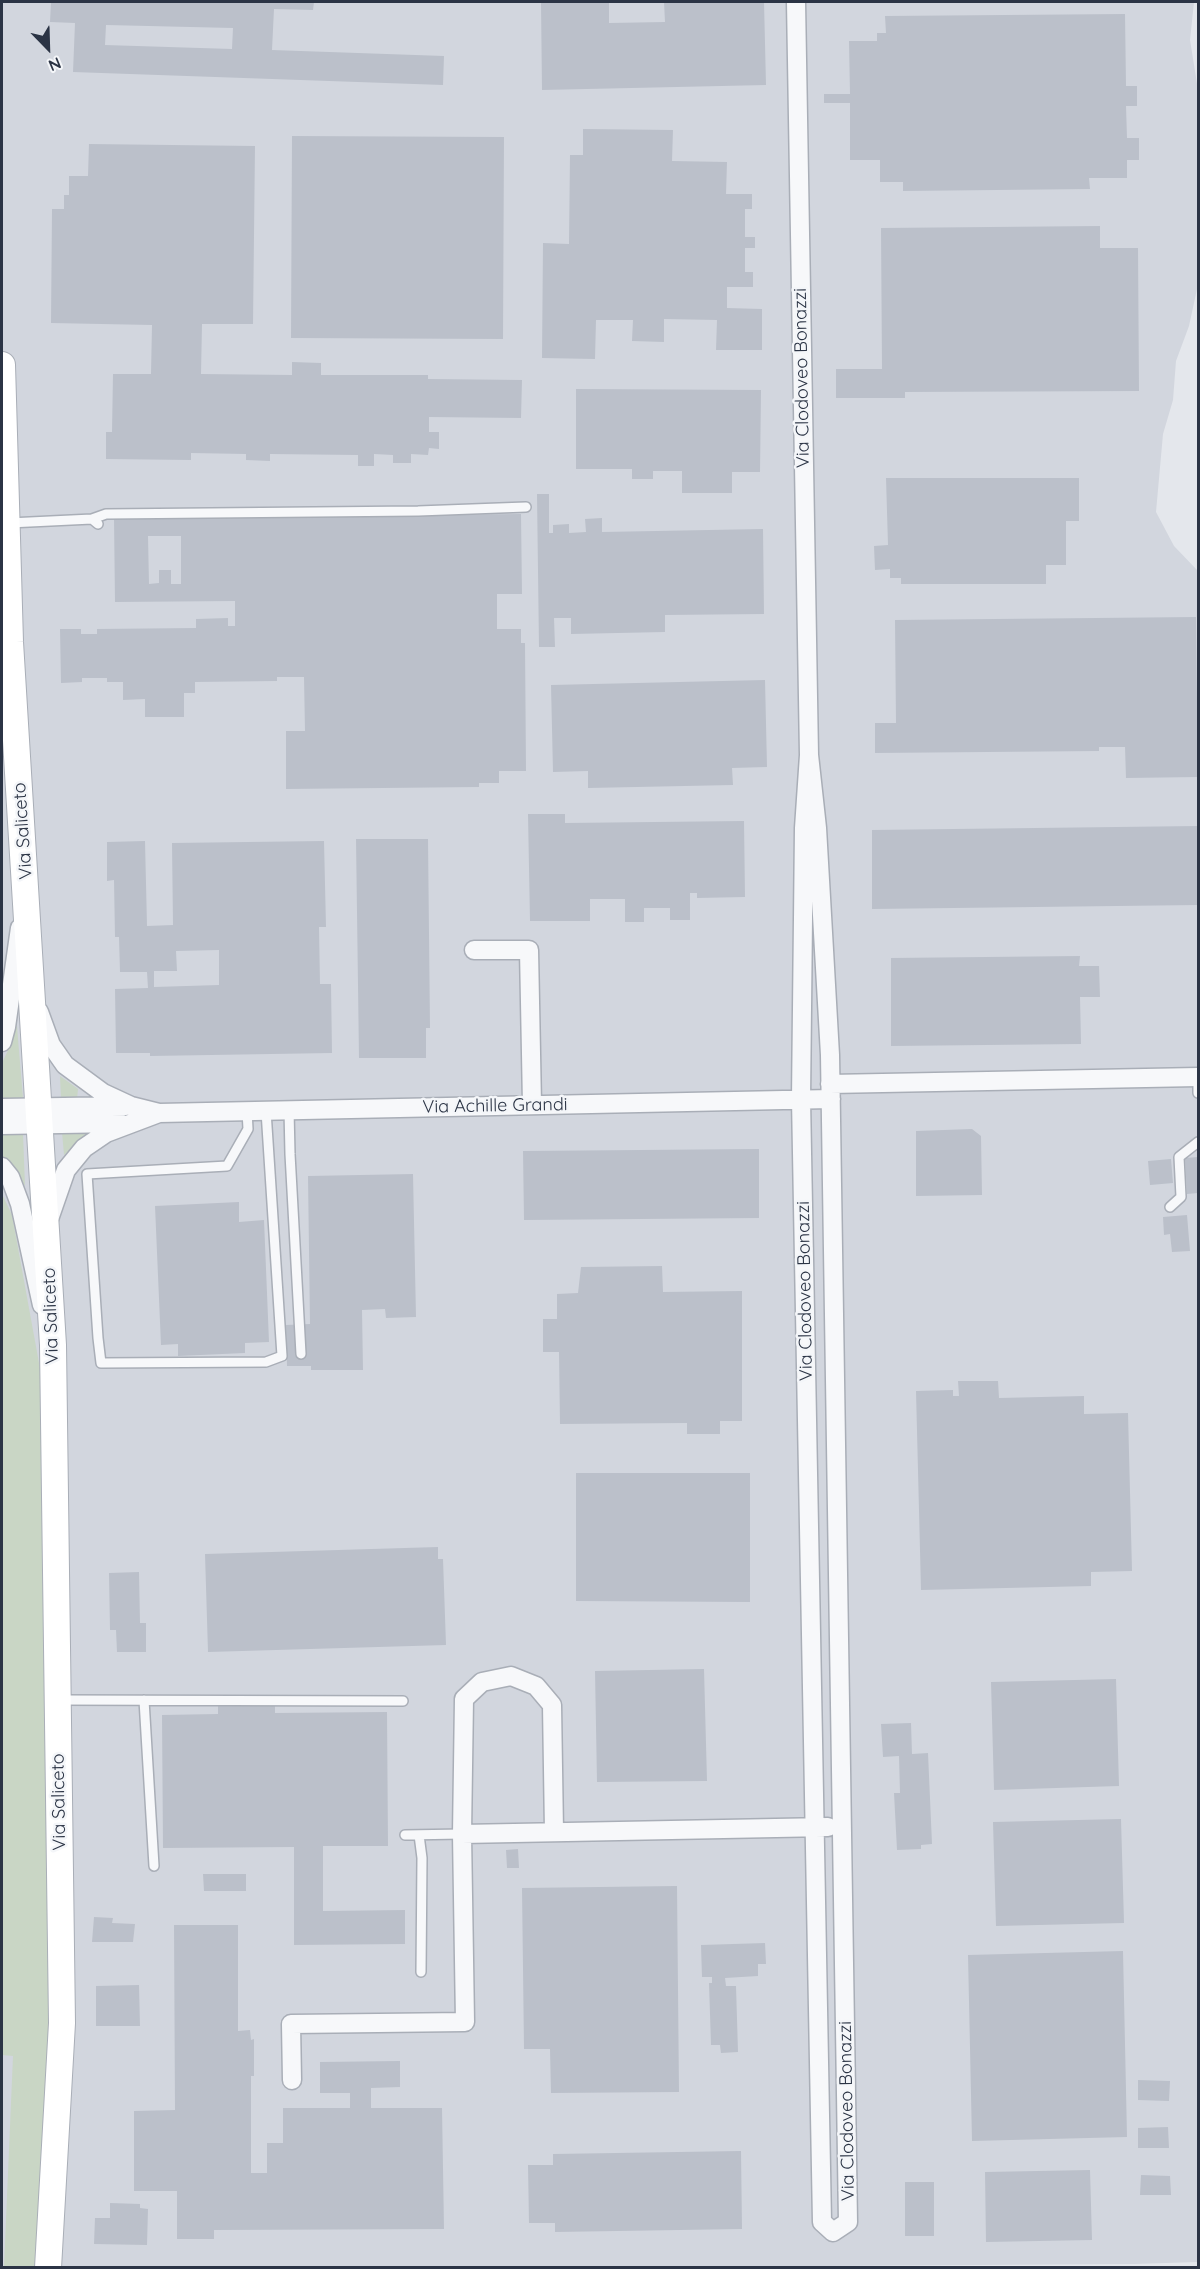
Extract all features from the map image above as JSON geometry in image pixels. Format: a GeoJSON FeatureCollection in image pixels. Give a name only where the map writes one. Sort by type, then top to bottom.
{"type":"FeatureCollection","features":[{"type":"Feature","properties":{"kind":"main road","name":"Via Saliceto"},"geometry":{"type":"LineString","coordinates":[[2,365],[10,642],[41,1116],[53,1345],[62,2023],[48,2268]]}},
{"type":"Feature","properties":{"kind":"street","name":"Via Clodoveo Bonazzi"},"geometry":{"type":"LineString","coordinates":[[796,2],[809,755],[804,828],[801,1099],[822,2222],[833,2232],[848,2222],[831,1092],[817,828],[809,755]]}},
{"type":"Feature","properties":{"kind":"street"},"geometry":{"type":"LineString","coordinates":[[2,1042],[26,882]]}},
{"type":"Feature","properties":{"kind":"street"},"geometry":{"type":"LineString","coordinates":[[474,950],[530,950],[532,1105]]}},
{"type":"Feature","properties":{"kind":"street","name":"Via Achille Grandi"},"geometry":{"type":"LineString","coordinates":[[33,996],[51,1045],[65,1065],[131,1114]]}},
{"type":"Feature","properties":{"kind":"street"},"geometry":{"type":"LineString","coordinates":[[831,1092],[1198,1077]]}},
{"type":"Feature","properties":{"kind":"street","name":"Via Achille Grandi"},"geometry":{"type":"LineString","coordinates":[[41,1116],[801,1099],[831,1092]]}},
{"type":"Feature","properties":{"kind":"street"},"geometry":{"type":"LineString","coordinates":[[2,1108],[41,1116]]}},
{"type":"Feature","properties":{"kind":"street"},"geometry":{"type":"LineString","coordinates":[[47,1226],[66,1170],[84,1148],[131,1114]]}},
{"type":"Feature","properties":{"kind":"street"},"geometry":{"type":"LineString","coordinates":[[2,1125],[41,1116]]}},
{"type":"Feature","properties":{"kind":"street"},"geometry":{"type":"LineString","coordinates":[[2,1167],[10,1177],[20,1204],[37,1286],[53,1345]]}},
{"type":"Feature","properties":{"kind":"street"},"geometry":{"type":"LineString","coordinates":[[292,2080],[291,2024],[465,2022],[462,1834],[464,1700],[482,1682],[511,1676],[536,1686],[552,1705],[554,1832]]}},
{"type":"Feature","properties":{"kind":"street"},"geometry":{"type":"LineString","coordinates":[[462,1834],[842,1826]]}},
{"type":"Feature","properties":{"kind":"lane"},"geometry":{"type":"LineString","coordinates":[[7,523],[95,522],[106,514],[418,511],[526,507]]}},
{"type":"Feature","properties":{"kind":"lane"},"geometry":{"type":"LineString","coordinates":[[1198,1077],[1198,1093]]}},
{"type":"Feature","properties":{"kind":"lane"},"geometry":{"type":"LineString","coordinates":[[289,1110],[302,1354]]}},
{"type":"Feature","properties":{"kind":"lane"},"geometry":{"type":"LineString","coordinates":[[247,1111],[248,1129],[227,1166],[87,1174],[101,1363],[266,1362],[282,1356],[266,1111]]}},
{"type":"Feature","properties":{"kind":"lane"},"geometry":{"type":"LineString","coordinates":[[1170,1207],[1181,1197],[1179,1157],[1198,1142]]}},
{"type":"Feature","properties":{"kind":"lane"},"geometry":{"type":"LineString","coordinates":[[58,1700],[403,1701]]}},
{"type":"Feature","properties":{"kind":"lane"},"geometry":{"type":"LineString","coordinates":[[144,1700],[154,1866]]}},
{"type":"Feature","properties":{"kind":"lane"},"geometry":{"type":"LineString","coordinates":[[405,1835],[462,1834]]}},
{"type":"Feature","properties":{"kind":"lane"},"geometry":{"type":"LineString","coordinates":[[419,1835],[422,1858],[421,1972]]}},
{"type":"Feature","properties":{"kind":"shaded area"},"geometry":{"type":"Polygon","coordinates":[[[2,2],[1194,2],[1190,40],[1198,90],[1197,289],[1189,326],[1176,361],[1173,400],[1163,434],[1156,512],[1174,546],[1198,571],[1198,2262],[666,2267],[2,2267],[2,2]]]}},
{"type":"Feature","properties":{"kind":"green space"},"geometry":{"type":"Polygon","coordinates":[[[16,1015],[23,1098],[2,1099],[2,1063],[11,1044],[16,1015]]]}},
{"type":"Feature","properties":{"kind":"green space"},"geometry":{"type":"Polygon","coordinates":[[[60,1076],[78,1089],[77,1099],[61,1098],[60,1076]]]}},
{"type":"Feature","properties":{"kind":"green space"},"geometry":{"type":"Polygon","coordinates":[[[62,1132],[89,1132],[64,1155],[62,1132]]]}},
{"type":"Feature","properties":{"kind":"green space"},"geometry":{"type":"Polygon","coordinates":[[[2,1133],[23,1133],[25,1186],[16,1171],[2,1156],[2,1133]]]}},
{"type":"Feature","properties":{"kind":"green space"},"geometry":{"type":"Polygon","coordinates":[[[2,1194],[12,1215],[41,1374],[50,2002],[36,2268],[4,2267],[13,2056],[2,2055],[2,1194]]]}},
{"type":"Feature","properties":{"kind":"building"},"geometry":{"type":"Polygon","coordinates":[[[51,2],[314,2],[313,10],[274,9],[272,50],[444,56],[443,85],[73,72],[75,23],[50,22],[51,2]],[[106,25],[105,45],[232,49],[233,28],[106,25]]]}},
{"type":"Feature","properties":{"kind":"building"},"geometry":{"type":"Polygon","coordinates":[[[541,2],[609,2],[609,23],[665,22],[664,2],[764,2],[766,85],[542,90],[541,2]]]}},
{"type":"Feature","properties":{"kind":"building"},"geometry":{"type":"Polygon","coordinates":[[[1125,14],[1126,86],[1137,86],[1137,106],[1126,106],[1127,138],[1139,138],[1139,160],[1127,160],[1127,178],[1089,178],[1090,189],[903,191],[903,182],[880,182],[880,160],[850,160],[850,103],[824,103],[824,94],[850,94],[849,41],[877,41],[877,33],[886,33],[885,16],[1125,14]]]}},
{"type":"Feature","properties":{"kind":"building"},"geometry":{"type":"Polygon","coordinates":[[[583,129],[673,130],[672,161],[727,162],[726,194],[752,194],[752,209],[745,209],[745,237],[755,237],[755,248],[745,248],[745,272],[753,272],[753,287],[727,287],[727,308],[762,309],[762,350],[716,350],[717,320],[664,319],[664,342],[632,341],[633,320],[596,320],[595,359],[542,358],[543,243],[569,244],[570,155],[583,155],[583,129]]]}},
{"type":"Feature","properties":{"kind":"building"},"geometry":{"type":"Polygon","coordinates":[[[292,136],[504,137],[503,339],[291,338],[292,136]]]}},
{"type":"Feature","properties":{"kind":"building"},"geometry":{"type":"Polygon","coordinates":[[[89,144],[255,146],[253,324],[202,324],[201,374],[292,375],[292,362],[321,363],[321,375],[428,375],[428,379],[522,380],[521,418],[429,417],[429,432],[439,432],[439,449],[429,448],[428,455],[411,454],[411,463],[393,463],[393,455],[374,454],[374,466],[358,466],[358,455],[270,454],[270,461],[246,460],[246,454],[191,453],[191,460],[106,459],[106,432],[112,432],[113,374],[151,374],[152,325],[51,323],[52,209],[64,209],[64,195],[69,195],[69,176],[88,176],[89,144]]]}},
{"type":"Feature","properties":{"kind":"building"},"geometry":{"type":"Polygon","coordinates":[[[1100,226],[1100,248],[1138,248],[1139,391],[905,392],[905,398],[836,398],[836,369],[882,369],[881,228],[1100,226]]]}},
{"type":"Feature","properties":{"kind":"building"},"geometry":{"type":"Polygon","coordinates":[[[576,389],[761,390],[760,472],[732,472],[732,493],[682,493],[682,471],[653,471],[653,479],[632,479],[632,469],[576,469],[576,389]]]}},
{"type":"Feature","properties":{"kind":"building"},"geometry":{"type":"Polygon","coordinates":[[[886,478],[1079,478],[1079,521],[1066,521],[1066,565],[1046,565],[1046,584],[901,584],[901,578],[890,578],[890,569],[875,570],[874,546],[888,545],[886,478]]]}},
{"type":"Feature","properties":{"kind":"building"},"geometry":{"type":"Polygon","coordinates":[[[537,494],[549,494],[549,533],[553,533],[553,525],[569,524],[569,533],[586,532],[585,519],[602,518],[602,532],[763,529],[764,614],[665,615],[665,632],[571,634],[571,618],[554,618],[555,647],[539,647],[537,494]]]}},
{"type":"Feature","properties":{"kind":"building"},"geometry":{"type":"Polygon","coordinates":[[[521,514],[522,594],[497,594],[497,629],[521,629],[521,643],[525,643],[526,771],[499,771],[499,783],[479,783],[479,787],[286,789],[286,731],[305,731],[304,677],[277,677],[277,681],[195,682],[195,693],[184,693],[184,717],[145,717],[145,699],[123,700],[123,682],[107,682],[107,678],[82,678],[82,682],[61,683],[60,629],[81,629],[81,634],[97,634],[97,629],[196,628],[196,619],[228,618],[228,626],[235,626],[235,601],[115,602],[114,518],[521,514]],[[148,536],[149,584],[159,583],[159,570],[171,570],[171,584],[181,584],[181,536],[148,536]]]}},
{"type":"Feature","properties":{"kind":"building"},"geometry":{"type":"Polygon","coordinates":[[[1196,617],[1198,777],[1126,778],[1125,747],[1099,747],[1099,751],[875,753],[875,723],[896,723],[895,620],[1196,617]]]}},
{"type":"Feature","properties":{"kind":"building"},"geometry":{"type":"Polygon","coordinates":[[[765,680],[767,767],[732,768],[733,785],[588,788],[588,771],[553,772],[551,685],[765,680]]]}},
{"type":"Feature","properties":{"kind":"building"},"geometry":{"type":"Polygon","coordinates":[[[528,814],[565,814],[565,823],[744,821],[745,897],[697,898],[697,893],[690,893],[690,920],[670,920],[670,908],[644,908],[644,922],[625,922],[625,899],[590,899],[590,921],[530,921],[528,814]]]}},
{"type":"Feature","properties":{"kind":"building"},"geometry":{"type":"Polygon","coordinates":[[[1198,826],[1198,905],[872,909],[872,830],[1198,826]]]}},
{"type":"Feature","properties":{"kind":"building"},"geometry":{"type":"Polygon","coordinates":[[[356,839],[428,839],[430,1028],[426,1028],[426,1058],[359,1058],[356,839]]]}},
{"type":"Feature","properties":{"kind":"building"},"geometry":{"type":"Polygon","coordinates":[[[145,841],[147,926],[173,925],[172,843],[324,841],[326,927],[319,927],[320,984],[331,984],[332,1053],[150,1056],[150,1053],[116,1053],[115,989],[148,988],[147,972],[120,972],[119,937],[115,937],[114,880],[107,881],[107,842],[145,841]],[[219,950],[176,951],[177,971],[154,971],[154,987],[219,985],[219,950]]]}},
{"type":"Feature","properties":{"kind":"building"},"geometry":{"type":"Polygon","coordinates":[[[1080,956],[1079,966],[1099,966],[1100,997],[1080,997],[1081,1044],[891,1046],[891,958],[1080,956]]]}},
{"type":"Feature","properties":{"kind":"building"},"geometry":{"type":"Polygon","coordinates":[[[972,1129],[981,1136],[982,1195],[916,1196],[916,1131],[972,1129]]]}},
{"type":"Feature","properties":{"kind":"building"},"geometry":{"type":"Polygon","coordinates":[[[759,1149],[759,1218],[524,1220],[523,1151],[759,1149]]]}},
{"type":"Feature","properties":{"kind":"building"},"geometry":{"type":"Polygon","coordinates":[[[1198,1157],[1198,1193],[1187,1194],[1185,1158],[1198,1157]]]}},
{"type":"Feature","properties":{"kind":"building"},"geometry":{"type":"Polygon","coordinates":[[[1171,1159],[1173,1183],[1150,1185],[1148,1161],[1171,1159]]]}},
{"type":"Feature","properties":{"kind":"building"},"geometry":{"type":"Polygon","coordinates":[[[413,1174],[416,1317],[386,1318],[385,1309],[362,1310],[363,1370],[311,1370],[311,1366],[287,1366],[286,1325],[310,1324],[308,1176],[413,1174]]]}},
{"type":"Feature","properties":{"kind":"building"},"geometry":{"type":"Polygon","coordinates":[[[239,1202],[239,1222],[264,1220],[269,1342],[245,1343],[245,1353],[178,1356],[178,1344],[161,1345],[155,1206],[239,1202]]]}},
{"type":"Feature","properties":{"kind":"building"},"geometry":{"type":"Polygon","coordinates":[[[1187,1215],[1190,1251],[1172,1252],[1170,1234],[1164,1235],[1163,1217],[1187,1215]]]}},
{"type":"Feature","properties":{"kind":"building"},"geometry":{"type":"Polygon","coordinates":[[[662,1266],[663,1292],[742,1291],[742,1421],[720,1421],[720,1434],[687,1434],[687,1423],[560,1424],[559,1352],[543,1352],[543,1319],[557,1319],[557,1294],[578,1293],[581,1267],[662,1266]]]}},
{"type":"Feature","properties":{"kind":"building"},"geometry":{"type":"Polygon","coordinates":[[[958,1381],[998,1381],[999,1398],[1084,1396],[1084,1414],[1128,1413],[1132,1571],[1091,1572],[1091,1586],[921,1590],[916,1391],[953,1390],[953,1396],[959,1396],[958,1381]]]}},
{"type":"Feature","properties":{"kind":"building"},"geometry":{"type":"Polygon","coordinates":[[[576,1473],[750,1473],[750,1602],[576,1601],[576,1473]]]}},
{"type":"Feature","properties":{"kind":"building"},"geometry":{"type":"Polygon","coordinates":[[[438,1547],[438,1559],[443,1559],[446,1645],[208,1652],[205,1554],[438,1547]]]}},
{"type":"Feature","properties":{"kind":"building"},"geometry":{"type":"Polygon","coordinates":[[[139,1572],[140,1623],[146,1623],[146,1652],[117,1652],[116,1630],[110,1630],[109,1573],[139,1572]]]}},
{"type":"Feature","properties":{"kind":"building"},"geometry":{"type":"Polygon","coordinates":[[[704,1669],[707,1781],[597,1782],[595,1671],[704,1669]]]}},
{"type":"Feature","properties":{"kind":"building"},"geometry":{"type":"Polygon","coordinates":[[[1116,1679],[1119,1786],[994,1790],[991,1682],[1116,1679]]]}},
{"type":"Feature","properties":{"kind":"building"},"geometry":{"type":"Polygon","coordinates":[[[275,1701],[275,1713],[387,1712],[388,1846],[323,1846],[323,1911],[405,1910],[405,1944],[294,1945],[294,1847],[163,1848],[162,1715],[218,1714],[218,1702],[275,1701]]]}},
{"type":"Feature","properties":{"kind":"building"},"geometry":{"type":"Polygon","coordinates":[[[911,1723],[912,1754],[928,1753],[932,1844],[921,1845],[921,1849],[897,1850],[894,1793],[900,1793],[899,1756],[883,1757],[881,1724],[911,1723]]]}},
{"type":"Feature","properties":{"kind":"building"},"geometry":{"type":"Polygon","coordinates":[[[1121,1819],[1124,1923],[996,1926],[993,1822],[1121,1819]]]}},
{"type":"Feature","properties":{"kind":"building"},"geometry":{"type":"Polygon","coordinates":[[[518,1849],[519,1868],[507,1868],[506,1850],[518,1849]]]}},
{"type":"Feature","properties":{"kind":"building"},"geometry":{"type":"Polygon","coordinates":[[[203,1874],[246,1874],[246,1891],[204,1891],[203,1874]]]}},
{"type":"Feature","properties":{"kind":"building"},"geometry":{"type":"Polygon","coordinates":[[[677,1886],[679,2092],[551,2093],[550,2049],[524,2049],[522,1888],[677,1886]]]}},
{"type":"Feature","properties":{"kind":"building"},"geometry":{"type":"Polygon","coordinates":[[[94,1917],[113,1918],[112,1923],[135,1924],[133,1942],[92,1942],[94,1917]]]}},
{"type":"Feature","properties":{"kind":"building"},"geometry":{"type":"Polygon","coordinates":[[[174,1925],[238,1925],[238,2031],[250,2030],[251,2040],[254,2039],[254,2076],[251,2076],[251,2173],[267,2173],[267,2143],[283,2143],[283,2108],[350,2108],[350,2093],[320,2093],[320,2062],[400,2061],[400,2087],[371,2088],[371,2108],[442,2108],[444,2229],[214,2230],[214,2239],[177,2239],[177,2191],[134,2191],[134,2111],[175,2110],[174,1925]]]}},
{"type":"Feature","properties":{"kind":"building"},"geometry":{"type":"Polygon","coordinates":[[[765,1943],[766,1964],[758,1964],[758,1976],[725,1978],[726,1986],[736,1986],[738,2052],[721,2053],[720,2045],[711,2045],[709,1983],[712,1983],[712,1977],[702,1977],[701,1945],[765,1943]]]}},
{"type":"Feature","properties":{"kind":"building"},"geometry":{"type":"Polygon","coordinates":[[[1123,1951],[1127,2137],[972,2141],[968,1955],[1123,1951]]]}},
{"type":"Feature","properties":{"kind":"building"},"geometry":{"type":"Polygon","coordinates":[[[139,1985],[140,2026],[96,2026],[96,1986],[139,1985]]]}},
{"type":"Feature","properties":{"kind":"building"},"geometry":{"type":"Polygon","coordinates":[[[1138,2080],[1170,2081],[1169,2101],[1138,2100],[1138,2080]]]}},
{"type":"Feature","properties":{"kind":"building"},"geometry":{"type":"Polygon","coordinates":[[[1168,2127],[1169,2148],[1138,2148],[1138,2128],[1168,2127]]]}},
{"type":"Feature","properties":{"kind":"building"},"geometry":{"type":"Polygon","coordinates":[[[741,2151],[742,2229],[555,2232],[555,2223],[529,2223],[528,2165],[553,2165],[553,2154],[741,2151]]]}},
{"type":"Feature","properties":{"kind":"building"},"geometry":{"type":"Polygon","coordinates":[[[1090,2170],[1092,2240],[986,2242],[985,2172],[1090,2170]]]}},
{"type":"Feature","properties":{"kind":"building"},"geometry":{"type":"Polygon","coordinates":[[[1141,2175],[1170,2176],[1171,2195],[1140,2195],[1141,2175]]]}},
{"type":"Feature","properties":{"kind":"building"},"geometry":{"type":"Polygon","coordinates":[[[905,2182],[934,2182],[934,2236],[905,2236],[905,2182]]]}},
{"type":"Feature","properties":{"kind":"building"},"geometry":{"type":"Polygon","coordinates":[[[110,2203],[140,2204],[140,2208],[148,2209],[147,2245],[94,2244],[95,2218],[110,2218],[110,2203]]]}}]}
